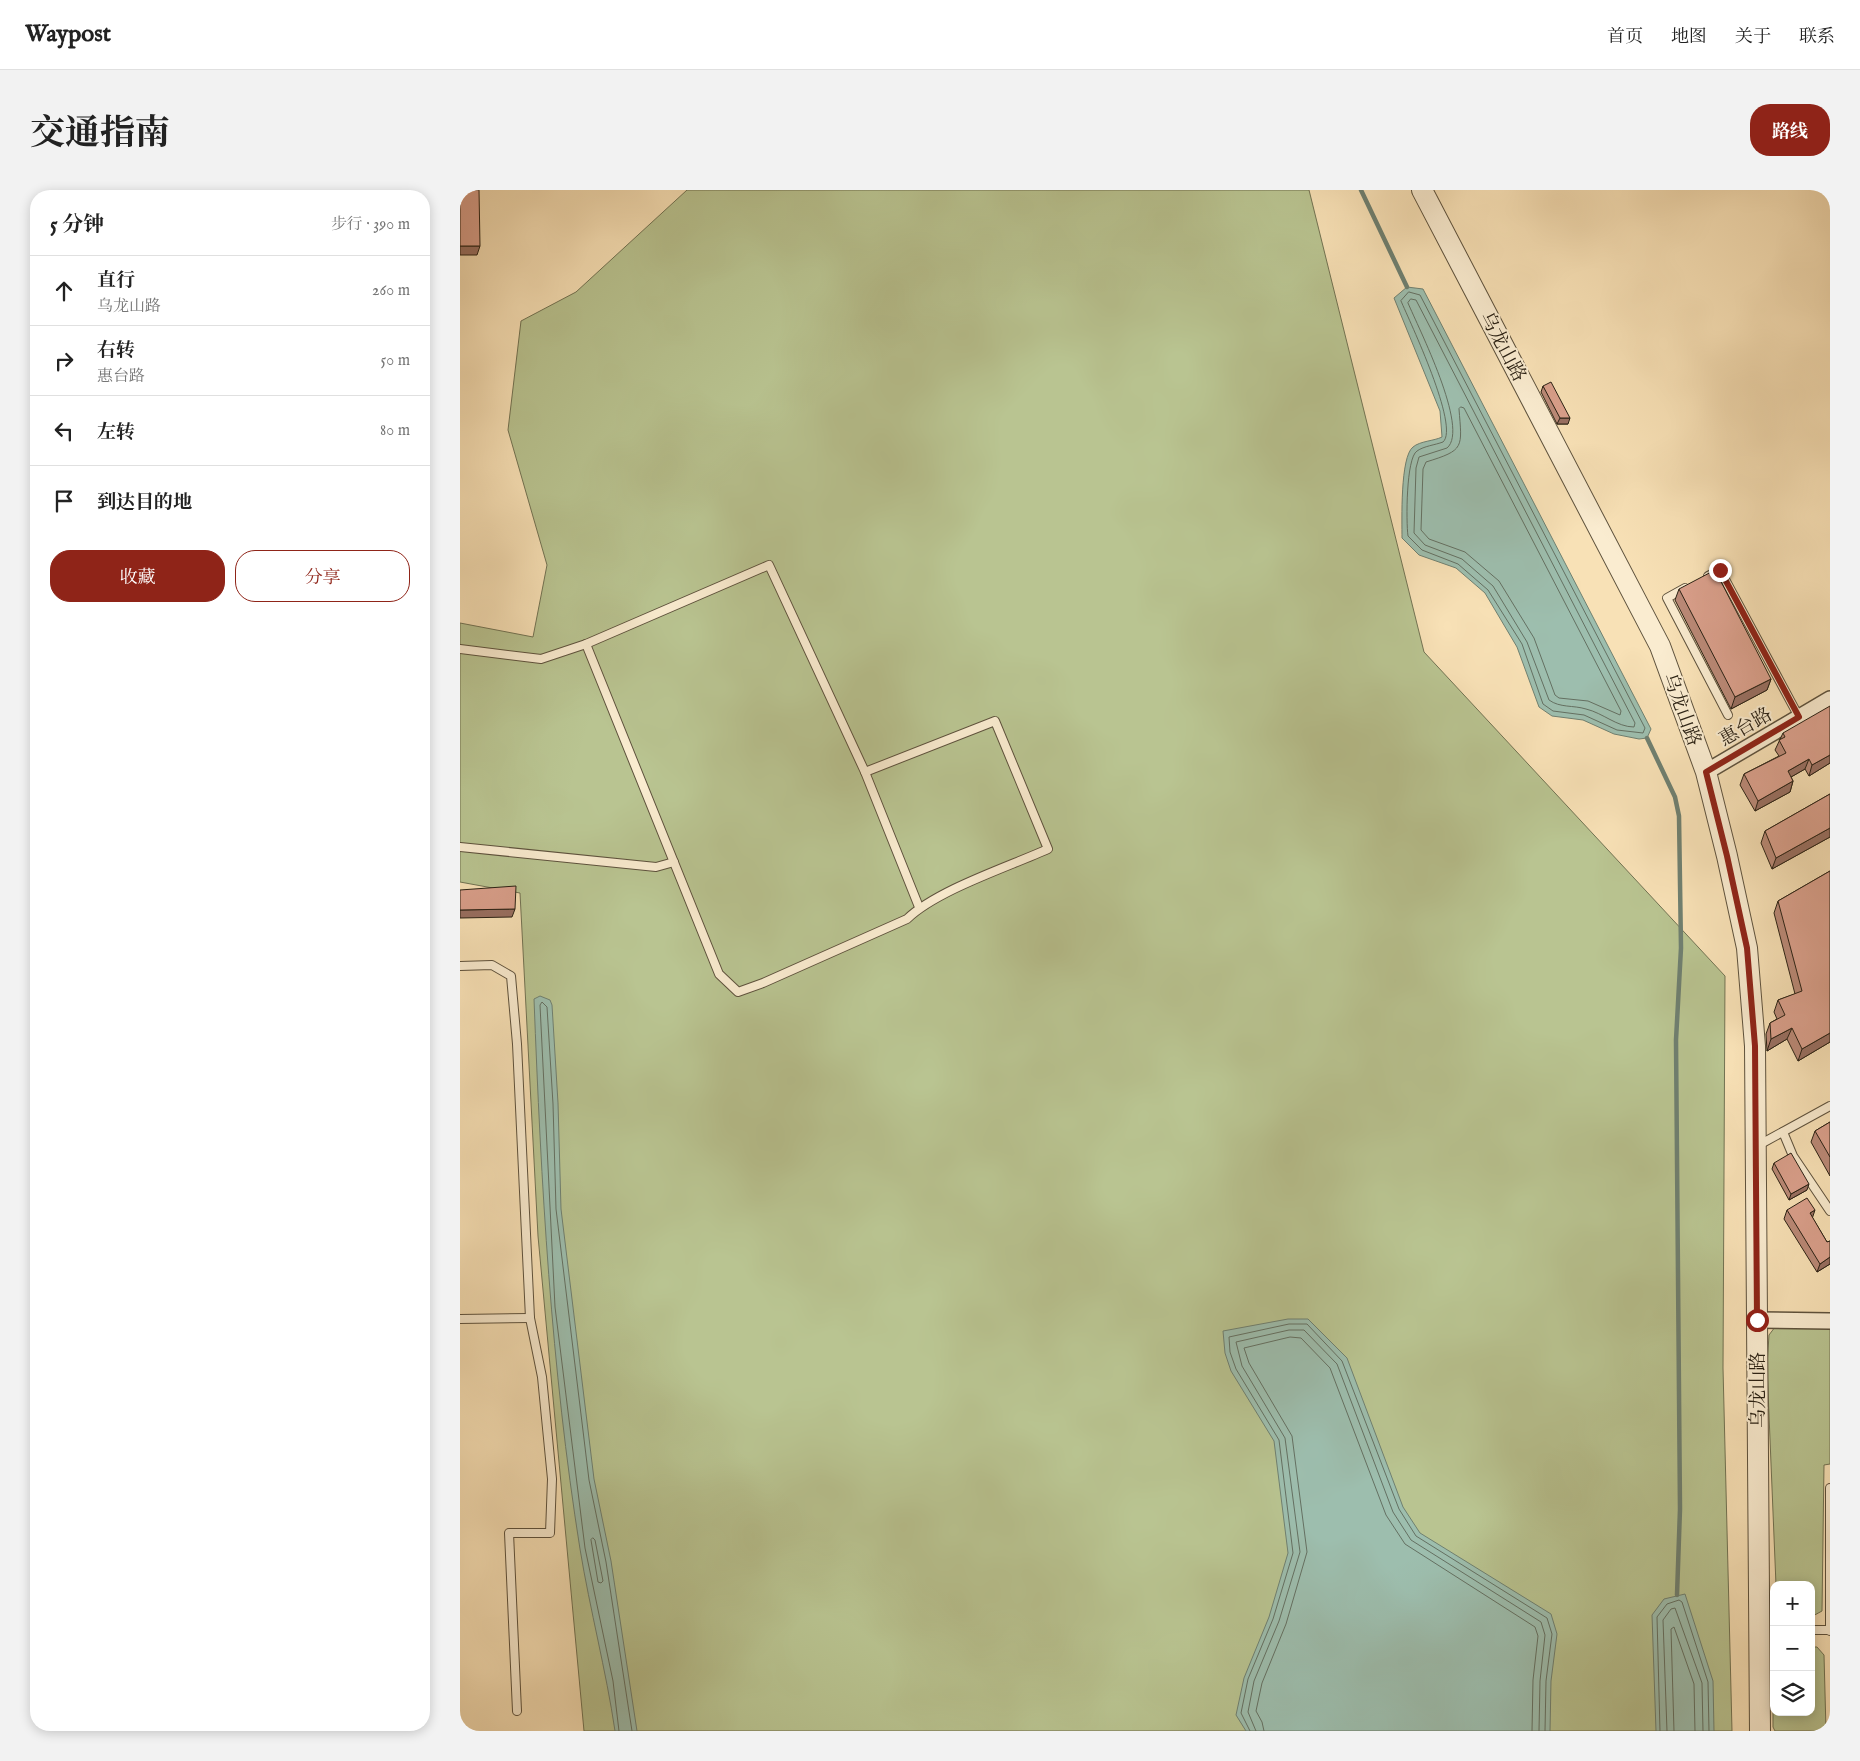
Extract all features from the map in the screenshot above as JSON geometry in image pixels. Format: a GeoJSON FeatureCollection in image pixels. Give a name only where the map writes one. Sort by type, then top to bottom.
{"type":"FeatureCollection","features":[{"type":"Feature","properties":{"kind":"street","name":"乌龙山路"},"geometry":{"type":"LineString","coordinates":[[1422,190],[1660,646],[1706,772],[1727,856],[1747,948],[1755,1046],[1757,1320],[1763,1630],[1760,1731]]}},
{"type":"Feature","properties":{"kind":"street","name":"惠台路"},"geometry":{"type":"LineString","coordinates":[[1706,772],[1830,699]]}},
{"type":"Feature","properties":{"kind":"street"},"geometry":{"type":"LineString","coordinates":[[1757,1320],[1830,1321]]}},
{"type":"Feature","properties":{"kind":"lane"},"geometry":{"type":"LineString","coordinates":[[460,649],[541,659],[586,644],[769,565],[865,772],[918,907]]}},
{"type":"Feature","properties":{"kind":"lane"},"geometry":{"type":"LineString","coordinates":[[1702,579],[1720,570],[1799,717]]}},
{"type":"Feature","properties":{"kind":"lane"},"geometry":{"type":"LineString","coordinates":[[1694,584],[1667,598],[1728,715]]}},
{"type":"Feature","properties":{"kind":"lane"},"geometry":{"type":"LineString","coordinates":[[586,644],[719,974],[738,992],[763,983],[907,919],[918,907],[1048,849],[995,721],[865,772]]}},
{"type":"Feature","properties":{"kind":"lane"},"geometry":{"type":"LineString","coordinates":[[460,847],[656,867],[674,862]]}},
{"type":"Feature","properties":{"kind":"lane"},"geometry":{"type":"LineString","coordinates":[[460,966],[492,965],[511,976],[517,1044],[530,1318],[542,1377],[552,1479],[550,1533],[509,1533],[517,1710]]}},
{"type":"Feature","properties":{"kind":"lane"},"geometry":{"type":"LineString","coordinates":[[1756,1147],[1830,1106]]}},
{"type":"Feature","properties":{"kind":"lane"},"geometry":{"type":"LineString","coordinates":[[1783,1132],[1793,1156],[1830,1211]]}},
{"type":"Feature","properties":{"kind":"lane"},"geometry":{"type":"LineString","coordinates":[[460,1319],[530,1318]]}},
{"type":"Feature","properties":{"kind":"lane"},"geometry":{"type":"LineString","coordinates":[[1815,1630],[1830,1630],[1830,1488]]}},
{"type":"Feature","properties":{"kind":"green space"},"geometry":{"type":"Polygon","coordinates":[[[687,190],[1309,190],[1424,652],[1725,976],[1723,1368],[1732,1731],[584,1731],[538,1236],[520,893],[460,882],[460,623],[533,637],[547,565],[508,430],[521,321],[576,292],[687,190]]]}},
{"type":"Feature","properties":{"kind":"green space"},"geometry":{"type":"Polygon","coordinates":[[[1775,1327],[1830,1327],[1830,1464],[1824,1465],[1822,1611],[1815,1615],[1815,1581],[1776,1581],[1767,1366],[1769,1335],[1775,1327]]]}},
{"type":"Feature","properties":{"kind":"green space"},"geometry":{"type":"Polygon","coordinates":[[[1815,1647],[1817,1647],[1824,1655],[1826,1731],[1775,1731],[1773,1716],[1815,1716],[1815,1647]]]}},
{"type":"Feature","properties":{"kind":"water"},"geometry":{"type":"Polygon","coordinates":[[[1407,287],[1423,289],[1651,729],[1647,738],[1639,739],[1614,734],[1583,720],[1552,716],[1539,707],[1517,647],[1485,593],[1456,568],[1419,555],[1402,538],[1404,476],[1409,453],[1416,445],[1442,437],[1440,411],[1394,298],[1407,287]]]}},
{"type":"Feature","properties":{"kind":"water"},"geometry":{"type":"Polygon","coordinates":[[[540,996],[550,1000],[552,1005],[558,1103],[561,1209],[594,1479],[611,1561],[637,1731],[615,1731],[584,1572],[570,1481],[555,1344],[544,1206],[534,999],[540,996]]]}},
{"type":"Feature","properties":{"kind":"water"},"geometry":{"type":"Polygon","coordinates":[[[1288,1319],[1308,1319],[1347,1358],[1403,1507],[1420,1533],[1551,1614],[1557,1634],[1551,1681],[1550,1731],[1246,1731],[1236,1715],[1244,1678],[1269,1617],[1288,1553],[1274,1441],[1231,1371],[1225,1353],[1223,1331],[1288,1319]]]}},
{"type":"Feature","properties":{"kind":"water"},"geometry":{"type":"Polygon","coordinates":[[[1685,1594],[1713,1681],[1714,1731],[1656,1731],[1652,1615],[1664,1599],[1685,1594]]]}},
{"type":"Feature","properties":{"kind":"building"},"geometry":{"type":"Polygon","coordinates":[[[460,190],[479,190],[480,246],[460,246],[460,190]]]}},
{"type":"Feature","properties":{"kind":"building"},"geometry":{"type":"Polygon","coordinates":[[[1551,382],[1570,418],[1560,418],[1543,386],[1551,382]]]}},
{"type":"Feature","properties":{"kind":"building"},"geometry":{"type":"Polygon","coordinates":[[[1715,570],[1771,679],[1735,697],[1679,589],[1715,570]]]}},
{"type":"Feature","properties":{"kind":"building"},"geometry":{"type":"Polygon","coordinates":[[[1830,706],[1830,755],[1812,765],[1809,759],[1788,771],[1793,781],[1758,801],[1744,774],[1786,753],[1779,740],[1785,737],[1783,733],[1830,706]]]}},
{"type":"Feature","properties":{"kind":"building"},"geometry":{"type":"Polygon","coordinates":[[[1830,794],[1830,828],[1776,858],[1765,831],[1830,794]]]}},
{"type":"Feature","properties":{"kind":"building"},"geometry":{"type":"Polygon","coordinates":[[[1830,871],[1830,1033],[1802,1049],[1792,1028],[1771,1039],[1770,1023],[1785,1015],[1778,1000],[1802,991],[1778,901],[1830,871]]]}},
{"type":"Feature","properties":{"kind":"building"},"geometry":{"type":"Polygon","coordinates":[[[516,886],[515,909],[460,910],[460,890],[516,886]]]}},
{"type":"Feature","properties":{"kind":"building"},"geometry":{"type":"Polygon","coordinates":[[[1830,1122],[1830,1157],[1815,1131],[1830,1122]]]}},
{"type":"Feature","properties":{"kind":"building"},"geometry":{"type":"Polygon","coordinates":[[[1791,1153],[1809,1184],[1791,1194],[1774,1163],[1791,1153]]]}},
{"type":"Feature","properties":{"kind":"building"},"geometry":{"type":"Polygon","coordinates":[[[1807,1198],[1815,1210],[1810,1213],[1827,1242],[1830,1241],[1830,1257],[1820,1264],[1787,1210],[1807,1198]]]}},
{"type":"Feature","properties":{"kind":"waterway"},"geometry":{"type":"LineString","coordinates":[[1361,190],[1407,287]]}},
{"type":"Feature","properties":{"kind":"waterway"},"geometry":{"type":"LineString","coordinates":[[1647,738],[1675,797],[1679,816],[1681,948],[1676,1040],[1680,1509],[1677,1595]]}},
{"type":"Feature","properties":{"kind":"route"},"geometry":{"type":"LineString","coordinates":[[1720,570],[1799,717],[1706,772],[1747,948],[1755,1046],[1757,1320]]}}]}
